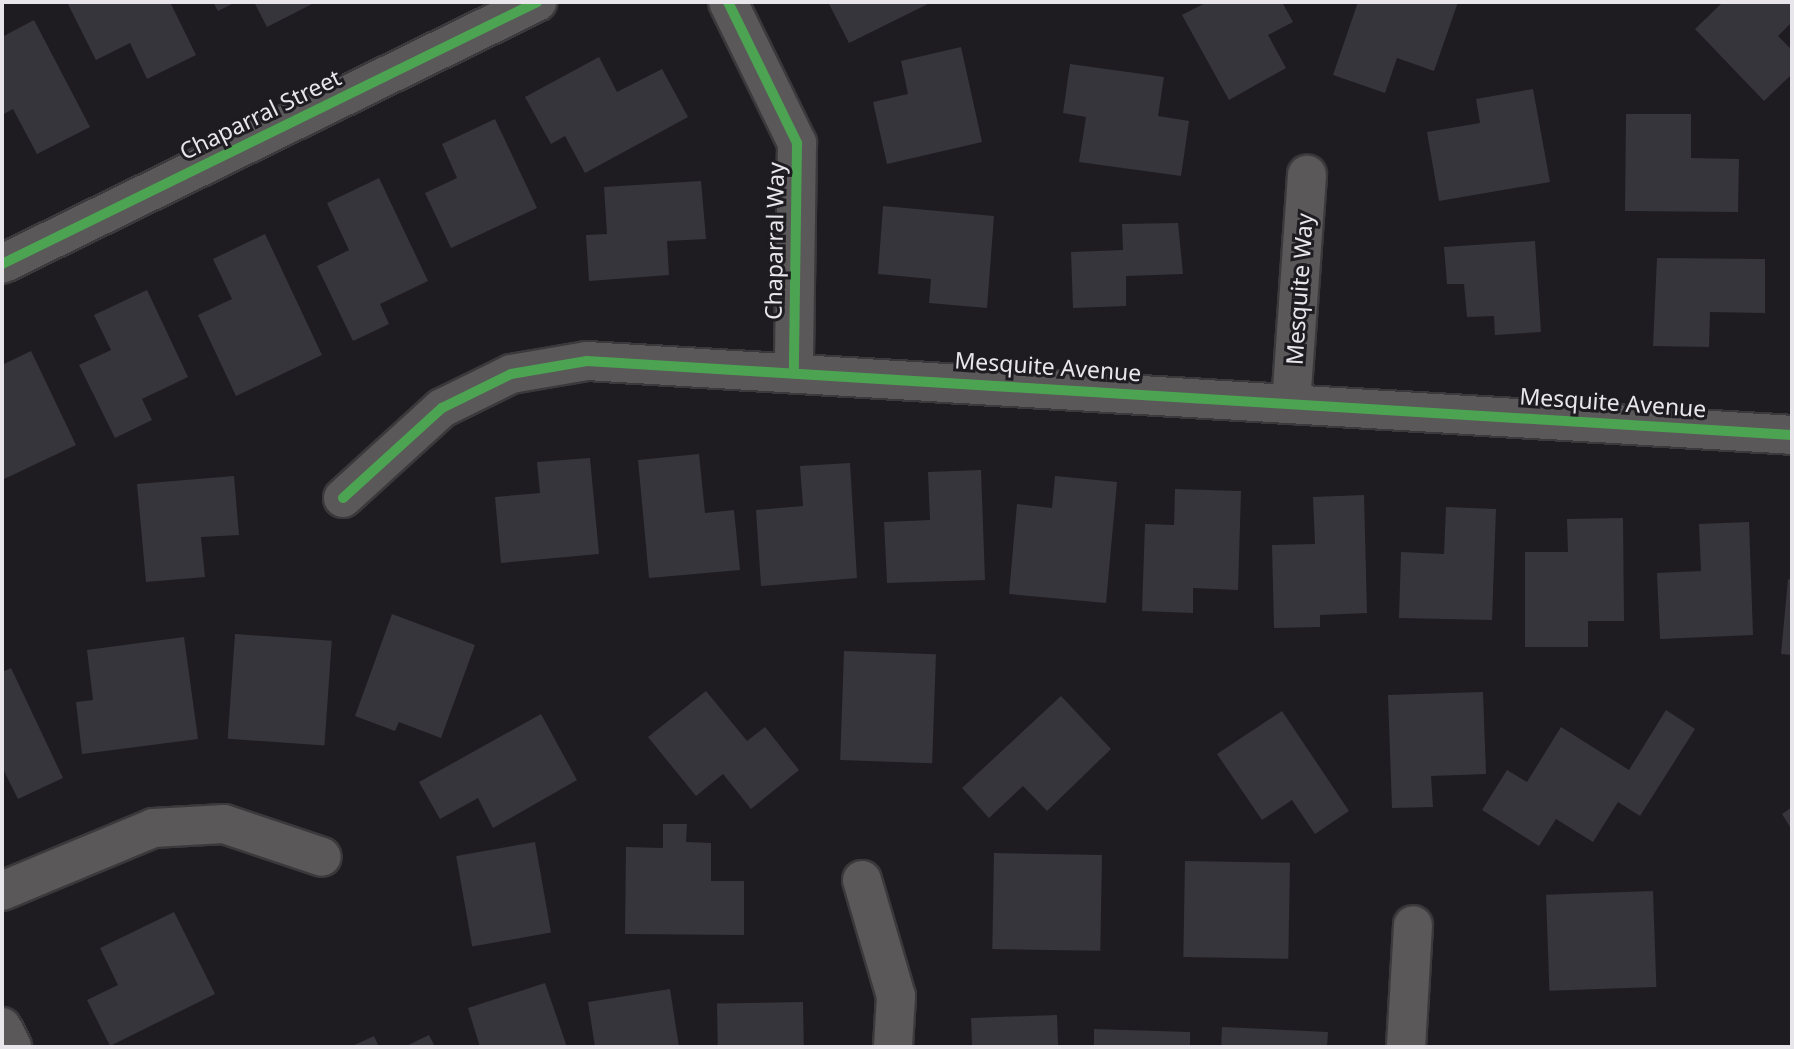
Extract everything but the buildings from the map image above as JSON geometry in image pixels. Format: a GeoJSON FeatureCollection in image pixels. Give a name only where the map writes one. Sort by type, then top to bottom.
{"type":"FeatureCollection","features":[{"type":"Feature","properties":{"kind":"street","name":"Chaparral Street"},"geometry":{"type":"LineString","coordinates":[[2,264],[537,2]]}},
{"type":"Feature","properties":{"kind":"street","name":"Chaparral Way"},"geometry":{"type":"LineString","coordinates":[[728,2],[797,143],[794,370]]}},
{"type":"Feature","properties":{"kind":"street","name":"Mesquite Way"},"geometry":{"type":"LineString","coordinates":[[1291,404],[1307,175]]}},
{"type":"Feature","properties":{"kind":"street","name":"Mesquite Avenue"},"geometry":{"type":"LineString","coordinates":[[343,498],[442,408],[511,374],[587,361],[794,370],[1792,435]]}},
{"type":"Feature","properties":{"kind":"street"},"geometry":{"type":"LineString","coordinates":[[2,891],[153,828],[223,824],[322,858]]}},
{"type":"Feature","properties":{"kind":"street"},"geometry":{"type":"LineString","coordinates":[[863,880],[896,996],[893,1047]]}},
{"type":"Feature","properties":{"kind":"street"},"geometry":{"type":"LineString","coordinates":[[1406,1047],[1413,925]]}},
{"type":"Feature","properties":{"kind":"street"},"geometry":{"type":"LineString","coordinates":[[2,1027],[12,1047]]}},
{"type":"Feature","properties":{"kind":"cycle path"},"geometry":{"type":"LineString","coordinates":[[2,264],[537,2]]}},
{"type":"Feature","properties":{"kind":"cycle path"},"geometry":{"type":"LineString","coordinates":[[728,2],[797,143],[794,371]]}},
{"type":"Feature","properties":{"kind":"cycle path"},"geometry":{"type":"LineString","coordinates":[[343,498],[442,408],[511,374],[587,361],[1792,435]]}}]}
